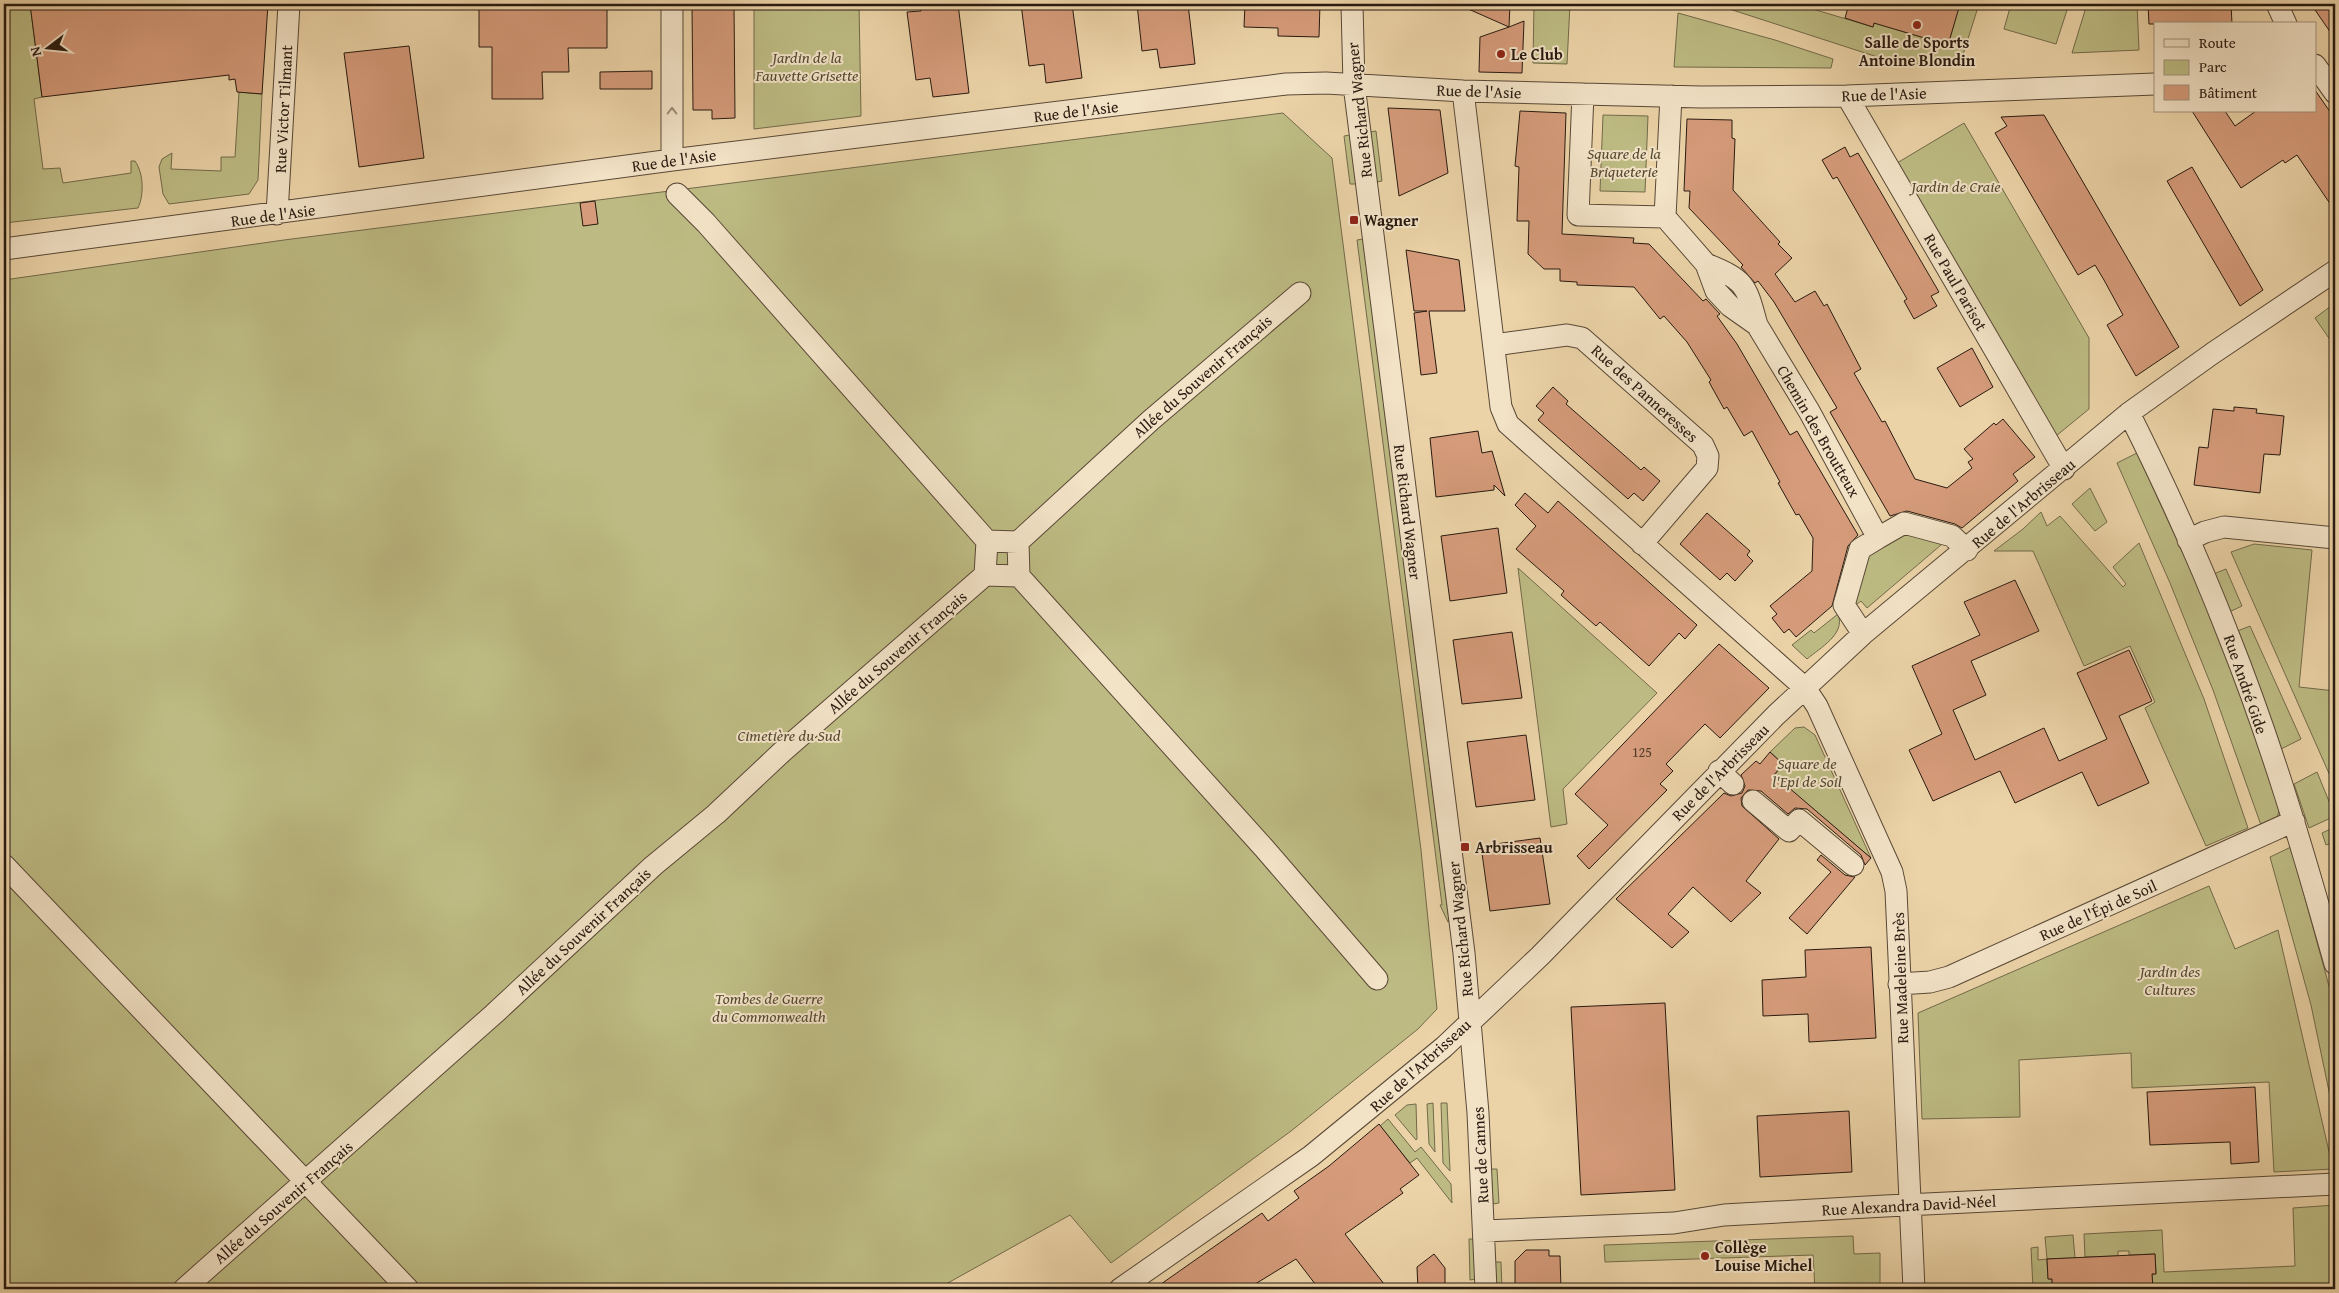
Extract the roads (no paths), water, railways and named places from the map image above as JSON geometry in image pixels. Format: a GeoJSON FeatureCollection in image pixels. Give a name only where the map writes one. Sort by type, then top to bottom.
{"type":"FeatureCollection","features":[{"type":"Feature","properties":{"kind":"street","name":"Rue Victor Tilmant"},"geometry":{"type":"LineString","coordinates":[[276,214],[289,4]]}},
{"type":"Feature","properties":{"kind":"street"},"geometry":{"type":"LineString","coordinates":[[672,4],[672,160]]}},
{"type":"Feature","properties":{"kind":"street","name":"Rue Richard Wagner"},"geometry":{"type":"LineString","coordinates":[[1352,4],[1354,84],[1459,907],[1470,1020]]}},
{"type":"Feature","properties":{"kind":"street"},"geometry":{"type":"LineString","coordinates":[[2277,4],[2285,22]]}},
{"type":"Feature","properties":{"kind":"street"},"geometry":{"type":"LineString","coordinates":[[2317,70],[2335,93]]}},
{"type":"Feature","properties":{"kind":"street","name":"Rue de l'Asie"},"geometry":{"type":"LineString","coordinates":[[4,249],[672,160],[1286,84],[1354,84],[1464,91],[1671,96],[1847,96],[2154,84]]}},
{"type":"Feature","properties":{"kind":"street"},"geometry":{"type":"LineString","coordinates":[[1464,91],[1501,407],[1508,424],[1805,688]]}},
{"type":"Feature","properties":{"kind":"street"},"geometry":{"type":"LineString","coordinates":[[1583,94],[1578,215],[1665,217],[1671,96]]}},
{"type":"Feature","properties":{"kind":"street","name":"Rue Paul Parisot"},"geometry":{"type":"LineString","coordinates":[[1847,96],[2064,469]]}},
{"type":"Feature","properties":{"kind":"street"},"geometry":{"type":"LineString","coordinates":[[676,194],[706,223],[987,541],[985,575],[1019,576]]}},
{"type":"Feature","properties":{"kind":"street","name":"Chemin des Broutteux"},"geometry":{"type":"LineString","coordinates":[[1665,217],[1706,264],[1716,291],[1730,306],[1757,325],[1809,411],[1878,538]]}},
{"type":"Feature","properties":{"kind":"street","name":"Rue de l'Arbrisseau"},"geometry":{"type":"LineString","coordinates":[[1120,1289],[1311,1156],[1398,1087],[1540,956],[1726,778],[1805,688],[1864,634],[2129,413],[2212,353],[2335,271]]}},
{"type":"Feature","properties":{"kind":"street","name":"Allée du Souvenir Français"},"geometry":{"type":"LineString","coordinates":[[1018,542],[1151,420],[1300,292]]}},
{"type":"Feature","properties":{"kind":"street","name":"Rue des Panneresses"},"geometry":{"type":"LineString","coordinates":[[1494,345],[1567,335],[1582,338],[1703,445],[1708,456],[1707,468],[1642,544]]}},
{"type":"Feature","properties":{"kind":"street","name":"Rue André Gide"},"geometry":{"type":"LineString","coordinates":[[2129,413],[2188,540],[2228,634],[2294,821],[2335,964]]}},
{"type":"Feature","properties":{"kind":"street"},"geometry":{"type":"LineString","coordinates":[[1864,634],[1844,605],[1860,549],[1904,523],[1952,536],[1967,550]]}},
{"type":"Feature","properties":{"kind":"street"},"geometry":{"type":"LineString","coordinates":[[2188,540],[2204,532],[2224,527],[2335,538]]}},
{"type":"Feature","properties":{"kind":"street"},"geometry":{"type":"LineString","coordinates":[[987,541],[1018,542],[1019,576],[1264,848],[1377,980]]}},
{"type":"Feature","properties":{"kind":"street","name":"Allée du Souvenir Français"},"geometry":{"type":"LineString","coordinates":[[184,1289],[307,1182],[494,1014],[653,866],[716,814],[783,751],[985,575]]}},
{"type":"Feature","properties":{"kind":"street","name":"Rue Madeleine Brès"},"geometry":{"type":"LineString","coordinates":[[1805,688],[1817,706],[1892,872],[1896,891],[1914,1289]]}},
{"type":"Feature","properties":{"kind":"street"},"geometry":{"type":"LineString","coordinates":[[1753,801],[1789,831],[1799,820],[1853,865]]}},
{"type":"Feature","properties":{"kind":"street","name":"Rue de l'Épi de Soil"},"geometry":{"type":"LineString","coordinates":[[1899,984],[1930,982],[1949,977],[2294,821]]}},
{"type":"Feature","properties":{"kind":"street"},"geometry":{"type":"LineString","coordinates":[[4,865],[408,1289]]}},
{"type":"Feature","properties":{"kind":"street","name":"Rue de Cannes"},"geometry":{"type":"LineString","coordinates":[[1470,1020],[1478,1113],[1486,1289]]}},
{"type":"Feature","properties":{"kind":"street","name":"Rue Alexandra David-Néel"},"geometry":{"type":"LineString","coordinates":[[1484,1231],[1674,1223],[1724,1214],[2335,1184]]}},
{"type":"Feature","properties":{"kind":"place","name":"Salle de Sports Antoine Blondin"},"geometry":{"type":"Point","coordinates":[1917,25]}},
{"type":"Feature","properties":{"kind":"place","name":"Le Club"},"geometry":{"type":"Point","coordinates":[1501,54]}},
{"type":"Feature","properties":{"kind":"place","name":"Wagner"},"geometry":{"type":"Point","coordinates":[1354,220]}},
{"type":"Feature","properties":{"kind":"place","name":"Arbrisseau"},"geometry":{"type":"Point","coordinates":[1465,847]}},
{"type":"Feature","properties":{"kind":"place","name":"Collège Louise Michel"},"geometry":{"type":"Point","coordinates":[1705,1256]}},
{"type":"Feature","properties":{"kind":"park label","name":"Jardin de la Fauvette Grisette"},"geometry":{"type":"Point","coordinates":[807,66]}},
{"type":"Feature","properties":{"kind":"park label","name":"Square de la Briqueterie"},"geometry":{"type":"Point","coordinates":[1624,162]}},
{"type":"Feature","properties":{"kind":"park label","name":"Jardin de Craie"},"geometry":{"type":"Point","coordinates":[1956,186]}},
{"type":"Feature","properties":{"kind":"park label","name":"Cimetière du Sud"},"geometry":{"type":"Point","coordinates":[789,735]}},
{"type":"Feature","properties":{"kind":"park label","name":"Square de l'Epi de Soil"},"geometry":{"type":"Point","coordinates":[1807,772]}},
{"type":"Feature","properties":{"kind":"park label","name":"Jardin des Cultures"},"geometry":{"type":"Point","coordinates":[2170,980]}},
{"type":"Feature","properties":{"kind":"park label","name":"Tombes de Guerre du Commonwealth"},"geometry":{"type":"Point","coordinates":[769,1007]}}]}
